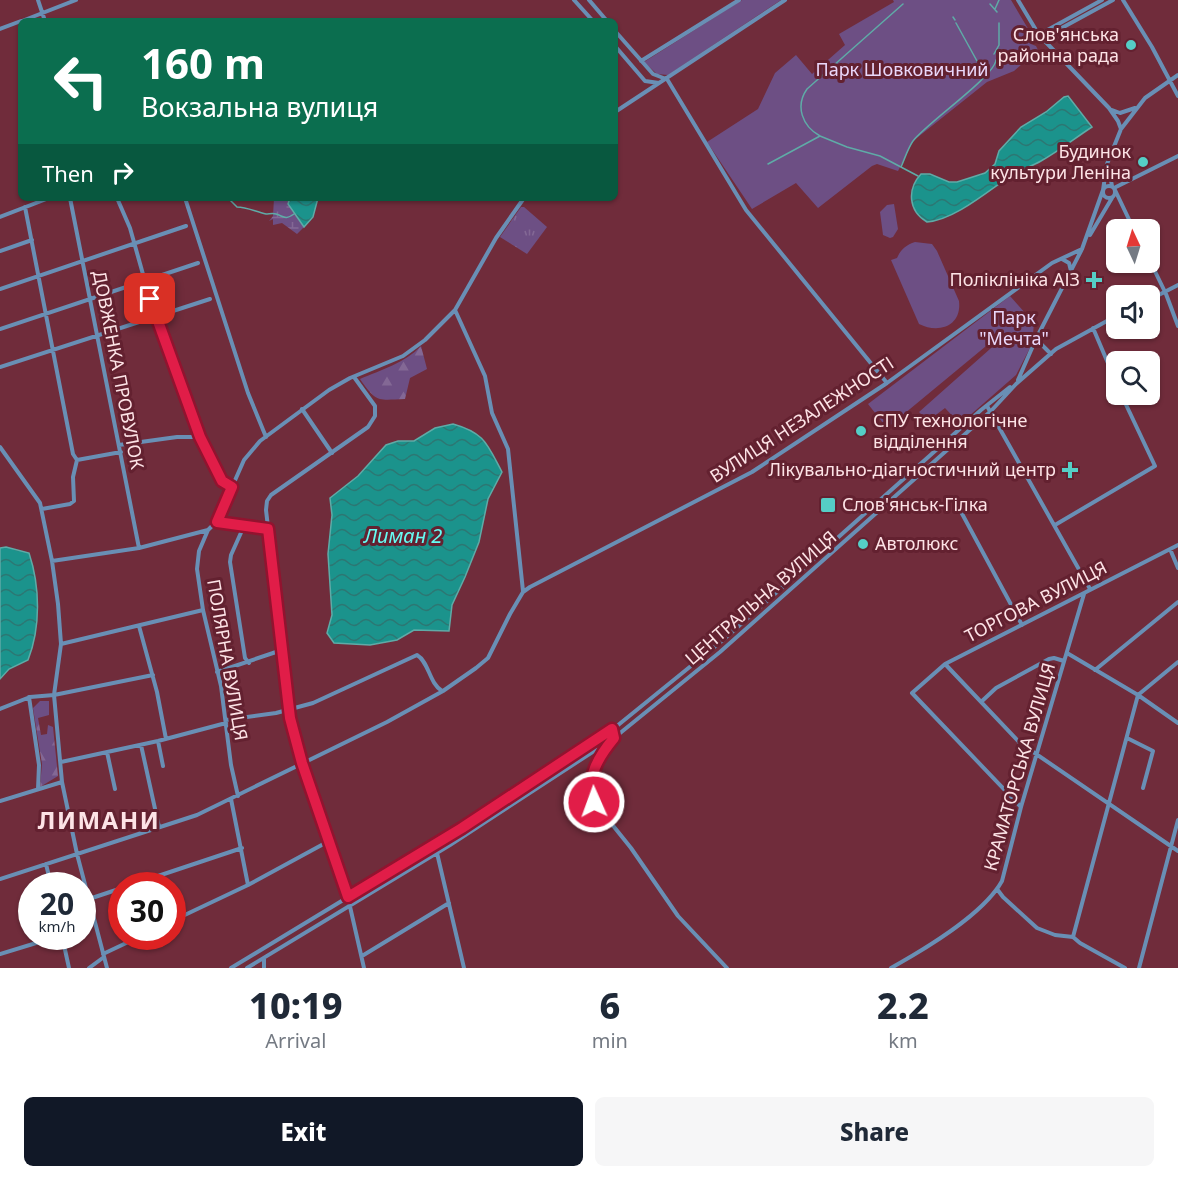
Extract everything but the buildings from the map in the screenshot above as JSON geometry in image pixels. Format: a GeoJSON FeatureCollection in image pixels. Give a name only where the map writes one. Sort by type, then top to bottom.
{"type":"FeatureCollection","features":[{"type":"Feature","properties":{"kind":"street"},"geometry":{"type":"LineString","coordinates":[[38,0],[44,18]]}},
{"type":"Feature","properties":{"kind":"street"},"geometry":{"type":"LineString","coordinates":[[30,18],[76,0]]}},
{"type":"Feature","properties":{"kind":"street"},"geometry":{"type":"LineString","coordinates":[[574,0],[590,18]]}},
{"type":"Feature","properties":{"kind":"street"},"geometry":{"type":"LineString","coordinates":[[589,0],[604,18]]}},
{"type":"Feature","properties":{"kind":"street"},"geometry":{"type":"LineString","coordinates":[[641,62],[739,0]]}},
{"type":"Feature","properties":{"kind":"street"},"geometry":{"type":"LineString","coordinates":[[618,110],[785,0]]}},
{"type":"Feature","properties":{"kind":"street"},"geometry":{"type":"LineString","coordinates":[[1018,0],[1109,108],[1119,121],[1121,129]]}},
{"type":"Feature","properties":{"kind":"street"},"geometry":{"type":"LineString","coordinates":[[1044,33],[1102,2],[1113,0]]}},
{"type":"Feature","properties":{"kind":"street"},"geometry":{"type":"LineString","coordinates":[[1123,0],[1178,96]]}},
{"type":"Feature","properties":{"kind":"street"},"geometry":{"type":"LineString","coordinates":[[0,29],[18,22]]}},
{"type":"Feature","properties":{"kind":"street"},"geometry":{"type":"LineString","coordinates":[[618,35],[653,74],[667,79],[746,210],[887,383]]}},
{"type":"Feature","properties":{"kind":"street"},"geometry":{"type":"LineString","coordinates":[[618,50],[645,81],[652,84],[660,83]]}},
{"type":"Feature","properties":{"kind":"street"},"geometry":{"type":"LineString","coordinates":[[1016,384],[1082,249],[1103,190],[1107,164],[1121,129],[1138,106],[1178,75]]}},
{"type":"Feature","properties":{"kind":"street"},"geometry":{"type":"LineString","coordinates":[[1109,108],[1120,113],[1138,106]]}},
{"type":"Feature","properties":{"kind":"street"},"geometry":{"type":"LineString","coordinates":[[1114,189],[1178,156]]}},
{"type":"Feature","properties":{"kind":"street"},"geometry":{"type":"LineString","coordinates":[[1107,164],[1110,182],[1129,219]]}},
{"type":"Feature","properties":{"kind":"street"},"geometry":{"type":"LineString","coordinates":[[1103,190],[1107,186],[1114,189]]}},
{"type":"Feature","properties":{"kind":"street"},"geometry":{"type":"LineString","coordinates":[[1082,249],[1115,194],[1114,189]]}},
{"type":"Feature","properties":{"kind":"street"},"geometry":{"type":"LineString","coordinates":[[1103,190],[1103,195],[1122,205]]}},
{"type":"Feature","properties":{"kind":"street"},"geometry":{"type":"LineString","coordinates":[[0,217],[41,201]]}},
{"type":"Feature","properties":{"kind":"street","name":"ДОВЖЕНКА ПРОВУЛОК"},"geometry":{"type":"LineString","coordinates":[[71,201],[140,548]]}},
{"type":"Feature","properties":{"kind":"street"},"geometry":{"type":"LineString","coordinates":[[118,201],[134,244],[155,316],[200,437],[222,481],[232,487]]}},
{"type":"Feature","properties":{"kind":"street"},"geometry":{"type":"LineString","coordinates":[[186,201],[248,393],[266,437]]}},
{"type":"Feature","properties":{"kind":"street"},"geometry":{"type":"LineString","coordinates":[[52,561],[140,548],[208,530],[217,522],[244,460],[266,437],[329,390],[404,356],[426,340],[454,310],[496,238],[522,201]]}},
{"type":"Feature","properties":{"kind":"street"},"geometry":{"type":"LineString","coordinates":[[25,207],[73,454],[77,460],[73,477],[74,501],[70,504],[42,509]]}},
{"type":"Feature","properties":{"kind":"street"},"geometry":{"type":"LineString","coordinates":[[0,289],[186,226]]}},
{"type":"Feature","properties":{"kind":"street"},"geometry":{"type":"LineString","coordinates":[[0,251],[32,240]]}},
{"type":"Feature","properties":{"kind":"street","name":"ВУЛИЦЯ НЕЗАЛЕЖНОСТІ"},"geometry":{"type":"LineString","coordinates":[[523,592],[573,563],[752,472],[887,383],[1052,263],[1082,249]]}},
{"type":"Feature","properties":{"kind":"street"},"geometry":{"type":"LineString","coordinates":[[1064,258],[1077,261]]}},
{"type":"Feature","properties":{"kind":"street"},"geometry":{"type":"LineString","coordinates":[[1064,258],[1069,262],[1071,272]]}},
{"type":"Feature","properties":{"kind":"street"},"geometry":{"type":"LineString","coordinates":[[1069,262],[1077,261]]}},
{"type":"Feature","properties":{"kind":"street"},"geometry":{"type":"LineString","coordinates":[[0,329],[198,263]]}},
{"type":"Feature","properties":{"kind":"street"},"geometry":{"type":"LineString","coordinates":[[1156,273],[1178,326]]}},
{"type":"Feature","properties":{"kind":"street"},"geometry":{"type":"LineString","coordinates":[[1160,294],[1178,285]]}},
{"type":"Feature","properties":{"kind":"street"},"geometry":{"type":"LineString","coordinates":[[0,367],[210,299]]}},
{"type":"Feature","properties":{"kind":"street"},"geometry":{"type":"LineString","coordinates":[[0,879],[159,828],[196,815],[238,796],[387,722],[443,691],[488,658],[523,592],[508,449],[492,413],[485,376],[454,310]]}},
{"type":"Feature","properties":{"kind":"street","name":"ЦЕНТРАЛЬНА ВУЛИЦЯ"},"geometry":{"type":"LineString","coordinates":[[231,968],[462,828],[612,729],[723,640],[987,406],[1051,354],[1106,321]]}},
{"type":"Feature","properties":{"kind":"street"},"geometry":{"type":"LineString","coordinates":[[1093,328],[1106,359]]}},
{"type":"Feature","properties":{"kind":"street"},"geometry":{"type":"LineString","coordinates":[[1036,339],[1051,354]]}},
{"type":"Feature","properties":{"kind":"street"},"geometry":{"type":"LineString","coordinates":[[354,377],[374,402],[375,416],[368,427],[271,495],[266,505],[288,709],[302,763],[348,897],[364,968]]}},
{"type":"Feature","properties":{"kind":"street","name":"ЦЕНТРАЛЬНА ВУЛИЦЯ"},"geometry":{"type":"LineString","coordinates":[[247,968],[437,853],[614,738],[720,652],[991,411],[1016,384]]}},
{"type":"Feature","properties":{"kind":"street"},"geometry":{"type":"LineString","coordinates":[[1055,525],[1155,466],[1126,405]]}},
{"type":"Feature","properties":{"kind":"street"},"geometry":{"type":"LineString","coordinates":[[987,406],[1090,588]]}},
{"type":"Feature","properties":{"kind":"street"},"geometry":{"type":"LineString","coordinates":[[302,409],[332,453]]}},
{"type":"Feature","properties":{"kind":"street"},"geometry":{"type":"LineString","coordinates":[[119,445],[177,437],[200,437]]}},
{"type":"Feature","properties":{"kind":"street"},"geometry":{"type":"LineString","coordinates":[[0,447],[42,509],[52,561],[61,644],[54,694],[62,782],[82,872]]}},
{"type":"Feature","properties":{"kind":"street"},"geometry":{"type":"LineString","coordinates":[[77,460],[121,452]]}},
{"type":"Feature","properties":{"kind":"street"},"geometry":{"type":"LineString","coordinates":[[952,497],[1022,625]]}},
{"type":"Feature","properties":{"kind":"street"},"geometry":{"type":"LineString","coordinates":[[217,522],[268,529]]}},
{"type":"Feature","properties":{"kind":"street"},"geometry":{"type":"LineString","coordinates":[[244,526],[230,562],[245,658],[249,663]]}},
{"type":"Feature","properties":{"kind":"street","name":"ПОЛЯРНА ВУЛИЦЯ"},"geometry":{"type":"LineString","coordinates":[[208,530],[199,551],[198,561],[203,610],[222,686],[238,796]]}},
{"type":"Feature","properties":{"kind":"street","name":"ТОРГОВА ВУЛИЦЯ"},"geometry":{"type":"LineString","coordinates":[[1021,807],[912,693],[945,664],[1178,545]]}},
{"type":"Feature","properties":{"kind":"street"},"geometry":{"type":"LineString","coordinates":[[1170,549],[1178,568]]}},
{"type":"Feature","properties":{"kind":"street","name":"КРАМАТОРСЬКА ВУЛИЦЯ"},"geometry":{"type":"LineString","coordinates":[[891,968],[924,950],[977,909],[997,889],[1005,875],[1021,807],[1084,593]]}},
{"type":"Feature","properties":{"kind":"street"},"geometry":{"type":"LineString","coordinates":[[1095,669],[1178,602]]}},
{"type":"Feature","properties":{"kind":"street"},"geometry":{"type":"LineString","coordinates":[[61,644],[203,610]]}},
{"type":"Feature","properties":{"kind":"street"},"geometry":{"type":"LineString","coordinates":[[139,626],[153,675],[166,739]]}},
{"type":"Feature","properties":{"kind":"street"},"geometry":{"type":"LineString","coordinates":[[217,672],[282,650]]}},
{"type":"Feature","properties":{"kind":"street"},"geometry":{"type":"LineString","coordinates":[[1067,653],[1138,695],[1178,723]]}},
{"type":"Feature","properties":{"kind":"street"},"geometry":{"type":"LineString","coordinates":[[61,762],[313,703],[417,655],[420,656],[438,689],[443,691]]}},
{"type":"Feature","properties":{"kind":"street"},"geometry":{"type":"LineString","coordinates":[[981,702],[996,688],[1049,659],[1064,661]]}},
{"type":"Feature","properties":{"kind":"street"},"geometry":{"type":"LineString","coordinates":[[1073,937],[1138,695],[1178,662]]}},
{"type":"Feature","properties":{"kind":"street"},"geometry":{"type":"LineString","coordinates":[[945,664],[1020,743],[1178,851]]}},
{"type":"Feature","properties":{"kind":"street"},"geometry":{"type":"LineString","coordinates":[[0,709],[29,697],[153,675]]}},
{"type":"Feature","properties":{"kind":"street"},"geometry":{"type":"LineString","coordinates":[[29,697],[39,765],[38,789]]}},
{"type":"Feature","properties":{"kind":"street"},"geometry":{"type":"LineString","coordinates":[[612,729],[614,738],[594,767],[591,791],[594,802],[631,848],[678,916],[727,968]]}},
{"type":"Feature","properties":{"kind":"street"},"geometry":{"type":"LineString","coordinates":[[1126,738],[1153,751],[1143,788]]}},
{"type":"Feature","properties":{"kind":"street"},"geometry":{"type":"LineString","coordinates":[[158,741],[163,766]]}},
{"type":"Feature","properties":{"kind":"street"},"geometry":{"type":"LineString","coordinates":[[141,744],[159,828]]}},
{"type":"Feature","properties":{"kind":"street"},"geometry":{"type":"LineString","coordinates":[[107,752],[115,789]]}},
{"type":"Feature","properties":{"kind":"street"},"geometry":{"type":"LineString","coordinates":[[0,801],[62,782]]}},
{"type":"Feature","properties":{"kind":"street"},"geometry":{"type":"LineString","coordinates":[[231,799],[248,885]]}},
{"type":"Feature","properties":{"kind":"street"},"geometry":{"type":"LineString","coordinates":[[1139,968],[1178,820]]}},
{"type":"Feature","properties":{"kind":"street"},"geometry":{"type":"LineString","coordinates":[[186,914],[248,885],[329,841]]}},
{"type":"Feature","properties":{"kind":"street"},"geometry":{"type":"LineString","coordinates":[[170,872],[242,848]]}},
{"type":"Feature","properties":{"kind":"street"},"geometry":{"type":"LineString","coordinates":[[437,853],[464,968]]}},
{"type":"Feature","properties":{"kind":"street"},"geometry":{"type":"LineString","coordinates":[[46,864],[48,872]]}},
{"type":"Feature","properties":{"kind":"street"},"geometry":{"type":"LineString","coordinates":[[997,889],[1037,928],[1055,935],[1073,937],[1125,968]]}},
{"type":"Feature","properties":{"kind":"street"},"geometry":{"type":"LineString","coordinates":[[362,956],[449,903]]}},
{"type":"Feature","properties":{"kind":"street"},"geometry":{"type":"LineString","coordinates":[[96,926],[107,968]]}},
{"type":"Feature","properties":{"kind":"street"},"geometry":{"type":"LineString","coordinates":[[0,954],[18,949]]}},
{"type":"Feature","properties":{"kind":"street"},"geometry":{"type":"LineString","coordinates":[[64,950],[69,968]]}},
{"type":"Feature","properties":{"kind":"street"},"geometry":{"type":"LineString","coordinates":[[89,968],[115,950]]}},
{"type":"Feature","properties":{"kind":"street"},"geometry":{"type":"LineString","coordinates":[[264,958],[264,968]]}},
{"type":"Feature","properties":{"kind":"green space"},"geometry":{"type":"Polygon","coordinates":[[[742,0],[781,0],[668,75],[657,74],[644,62],[742,0]]]}},
{"type":"Feature","properties":{"kind":"green space","name":"Парк Шовковичний"},"geometry":{"type":"Polygon","coordinates":[[[893,0],[1011,0],[1030,32],[1027,35],[1031,44],[1038,50],[1014,71],[987,82],[913,141],[898,171],[877,164],[872,166],[818,208],[796,183],[752,209],[707,142],[758,109],[775,73],[796,55],[812,74],[845,45],[839,34],[894,2],[893,0]]]}},
{"type":"Feature","properties":{"kind":"green space"},"geometry":{"type":"Polygon","coordinates":[[[274,201],[289,201],[291,209],[304,227],[297,234],[282,223],[273,225],[273,219],[269,221],[273,216],[274,201]]]}},
{"type":"Feature","properties":{"kind":"green space"},"geometry":{"type":"Polygon","coordinates":[[[894,204],[898,229],[890,238],[883,235],[880,212],[887,205],[894,204]]]}},
{"type":"Feature","properties":{"kind":"green space"},"geometry":{"type":"Polygon","coordinates":[[[521,207],[524,207],[547,227],[527,254],[500,237],[521,207]]]}},
{"type":"Feature","properties":{"kind":"green space"},"geometry":{"type":"Polygon","coordinates":[[[915,242],[932,244],[959,301],[957,317],[948,326],[934,328],[919,324],[891,260],[897,258],[909,244],[915,242]]]}},
{"type":"Feature","properties":{"kind":"green space","name":"Парк \"Мечта\""},"geometry":{"type":"Polygon","coordinates":[[[1010,296],[1034,323],[1032,344],[1016,375],[960,424],[945,408],[928,421],[919,412],[999,341],[997,337],[887,428],[868,404],[1010,296]]]}},
{"type":"Feature","properties":{"kind":"green space"},"geometry":{"type":"Polygon","coordinates":[[[421,346],[427,369],[410,378],[405,399],[378,398],[360,379],[400,362],[421,346]]]}},
{"type":"Feature","properties":{"kind":"green space"},"geometry":{"type":"Polygon","coordinates":[[[40,701],[49,701],[49,715],[38,718],[41,735],[47,734],[48,725],[53,727],[58,776],[40,787],[42,764],[33,708],[40,701]]]}},
{"type":"Feature","properties":{"kind":"water"},"geometry":{"type":"Polygon","coordinates":[[[1068,96],[1092,127],[1048,157],[1012,175],[949,216],[927,222],[916,212],[912,193],[913,186],[921,174],[930,174],[949,182],[957,182],[985,173],[995,164],[999,151],[1021,127],[1068,96]]]}},
{"type":"Feature","properties":{"kind":"water"},"geometry":{"type":"Polygon","coordinates":[[[289,201],[317,201],[313,217],[304,227],[288,204],[289,201]]]}},
{"type":"Feature","properties":{"kind":"water","name":"Лиман 2"},"geometry":{"type":"Polygon","coordinates":[[[453,424],[464,427],[479,436],[493,454],[502,472],[488,499],[479,542],[452,605],[449,631],[414,630],[397,640],[370,645],[334,643],[327,633],[332,615],[328,554],[332,515],[330,498],[358,476],[386,445],[398,441],[414,441],[435,428],[453,424]]]}},
{"type":"Feature","properties":{"kind":"water"},"geometry":{"type":"Polygon","coordinates":[[[6,547],[29,553],[37,593],[37,620],[28,660],[9,669],[0,679],[0,548],[6,547]]]}},
{"type":"Feature","properties":{"kind":"waterway"},"geometry":{"type":"LineString","coordinates":[[995,9],[999,0]]}},
{"type":"Feature","properties":{"kind":"waterway"},"geometry":{"type":"LineString","coordinates":[[820,136],[809,127],[802,115],[803,95],[903,4]]}},
{"type":"Feature","properties":{"kind":"waterway"},"geometry":{"type":"LineString","coordinates":[[990,4],[997,12]]}},
{"type":"Feature","properties":{"kind":"waterway"},"geometry":{"type":"LineString","coordinates":[[956,23],[977,61]]}},
{"type":"Feature","properties":{"kind":"waterway"},"geometry":{"type":"LineString","coordinates":[[994,54],[999,45],[999,23]]}},
{"type":"Feature","properties":{"kind":"waterway"},"geometry":{"type":"LineString","coordinates":[[901,167],[913,141],[973,88],[992,68],[996,60]]}},
{"type":"Feature","properties":{"kind":"waterway"},"geometry":{"type":"LineString","coordinates":[[981,67],[985,77]]}},
{"type":"Feature","properties":{"kind":"waterway"},"geometry":{"type":"LineString","coordinates":[[768,164],[820,136],[847,147],[880,156],[918,176]]}},
{"type":"Feature","properties":{"kind":"waterway"},"geometry":{"type":"LineString","coordinates":[[231,201],[237,207],[266,214],[285,217],[294,214]]}},
{"type":"Feature","properties":{"kind":"place","name":"Слов'янська районна рада"},"geometry":{"type":"Point","coordinates":[1131,45]}},
{"type":"Feature","properties":{"kind":"place","name":"Будинок культури Леніна"},"geometry":{"type":"Point","coordinates":[1143,162]}},
{"type":"Feature","properties":{"kind":"place","name":"Поліклініка АІЗ"},"geometry":{"type":"Point","coordinates":[1094,280]}},
{"type":"Feature","properties":{"kind":"place","name":"СПУ технологічне відділення"},"geometry":{"type":"Point","coordinates":[861,431]}},
{"type":"Feature","properties":{"kind":"place","name":"Лікувально-діагностичний центр"},"geometry":{"type":"Point","coordinates":[1070,470]}},
{"type":"Feature","properties":{"kind":"place","name":"Слов'янськ-Гілка"},"geometry":{"type":"Point","coordinates":[828,505]}},
{"type":"Feature","properties":{"kind":"place","name":"Автолюкс"},"geometry":{"type":"Point","coordinates":[863,544]}},
{"type":"Feature","properties":{"kind":"district","name":"ЛИМАНИ"},"geometry":{"type":"Point","coordinates":[99,821]}},
{"type":"Feature","properties":{"kind":"route"},"geometry":{"type":"LineString","coordinates":[[150,299],[200,437],[222,481],[232,487],[217,522],[268,529],[290,718],[302,763],[348,897],[462,828],[612,729],[614,738],[594,767],[591,791],[594,802]]}}]}
